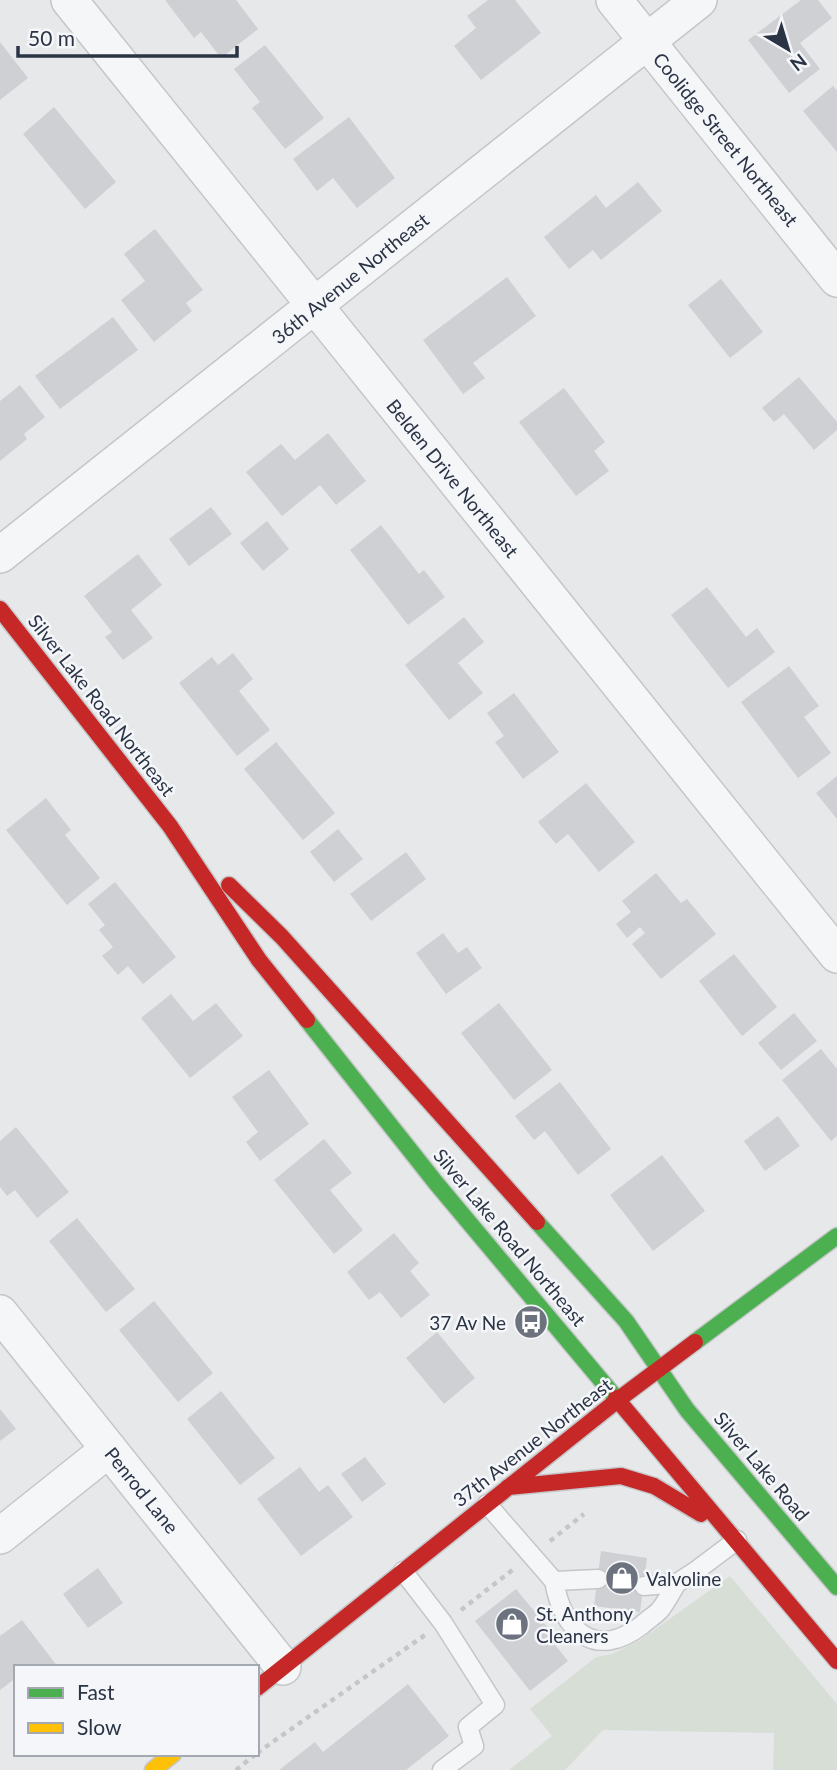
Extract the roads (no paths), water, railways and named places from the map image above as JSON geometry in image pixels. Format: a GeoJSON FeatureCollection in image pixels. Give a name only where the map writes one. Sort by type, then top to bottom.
{"type":"FeatureCollection","features":[{"type":"Feature","properties":{"kind":"main road","name":"Silver Lake Road Northeast"},"geometry":{"type":"LineString","coordinates":[[0,609],[170,827],[259,960],[436,1183],[837,1661]]}},
{"type":"Feature","properties":{"kind":"main road","name":"Silver Lake Road Northeast"},"geometry":{"type":"LineString","coordinates":[[170,827],[282,937],[626,1321],[659,1369]]}},
{"type":"Feature","properties":{"kind":"main road","name":"37th Avenue Northeast"},"geometry":{"type":"LineString","coordinates":[[270,1678],[619,1399],[837,1236]]}},
{"type":"Feature","properties":{"kind":"main road","name":"Silver Lake Road"},"geometry":{"type":"LineString","coordinates":[[659,1369],[687,1409],[837,1587]]}},
{"type":"Feature","properties":{"kind":"main road"},"geometry":{"type":"LineString","coordinates":[[509,1487],[585,1478],[636,1478],[664,1489],[737,1540]]}},
{"type":"Feature","properties":{"kind":"main road"},"geometry":{"type":"LineString","coordinates":[[153,1770],[170,1756]]}},
{"type":"Feature","properties":{"kind":"street","name":"Belden Drive Northeast"},"geometry":{"type":"LineString","coordinates":[[69,0],[837,955]]}},
{"type":"Feature","properties":{"kind":"street","name":"Coolidge Street Northeast"},"geometry":{"type":"LineString","coordinates":[[614,0],[837,279]]}},
{"type":"Feature","properties":{"kind":"street","name":"36th Avenue Northeast"},"geometry":{"type":"LineString","coordinates":[[0,555],[699,0]]}},
{"type":"Feature","properties":{"kind":"street","name":"Penrod Lane"},"geometry":{"type":"LineString","coordinates":[[0,1313],[109,1449],[270,1678]]}},
{"type":"Feature","properties":{"kind":"street"},"geometry":{"type":"LineString","coordinates":[[0,1536],[109,1449]]}},
{"type":"Feature","properties":{"kind":"lane"},"geometry":{"type":"LineString","coordinates":[[486,1504],[554,1581],[557,1597],[575,1631],[592,1640],[608,1641],[628,1635],[659,1611],[677,1583],[737,1540]]}},
{"type":"Feature","properties":{"kind":"lane"},"geometry":{"type":"LineString","coordinates":[[403,1571],[443,1623],[495,1704],[468,1727],[474,1746],[442,1770]]}},
{"type":"Feature","properties":{"kind":"lane"},"geometry":{"type":"LineString","coordinates":[[554,1581],[598,1579]]}},
{"type":"Feature","properties":{"kind":"lane"},"geometry":{"type":"LineString","coordinates":[[644,1586],[677,1583]]}},
{"type":"Feature","properties":{"kind":"place","name":"37 Av Ne"},"geometry":{"type":"Point","coordinates":[531,1322]}},
{"type":"Feature","properties":{"kind":"place","name":"Valvoline"},"geometry":{"type":"Point","coordinates":[622,1578]}},
{"type":"Feature","properties":{"kind":"place","name":"St. Anthony Cleaners"},"geometry":{"type":"Point","coordinates":[512,1624]}}]}
